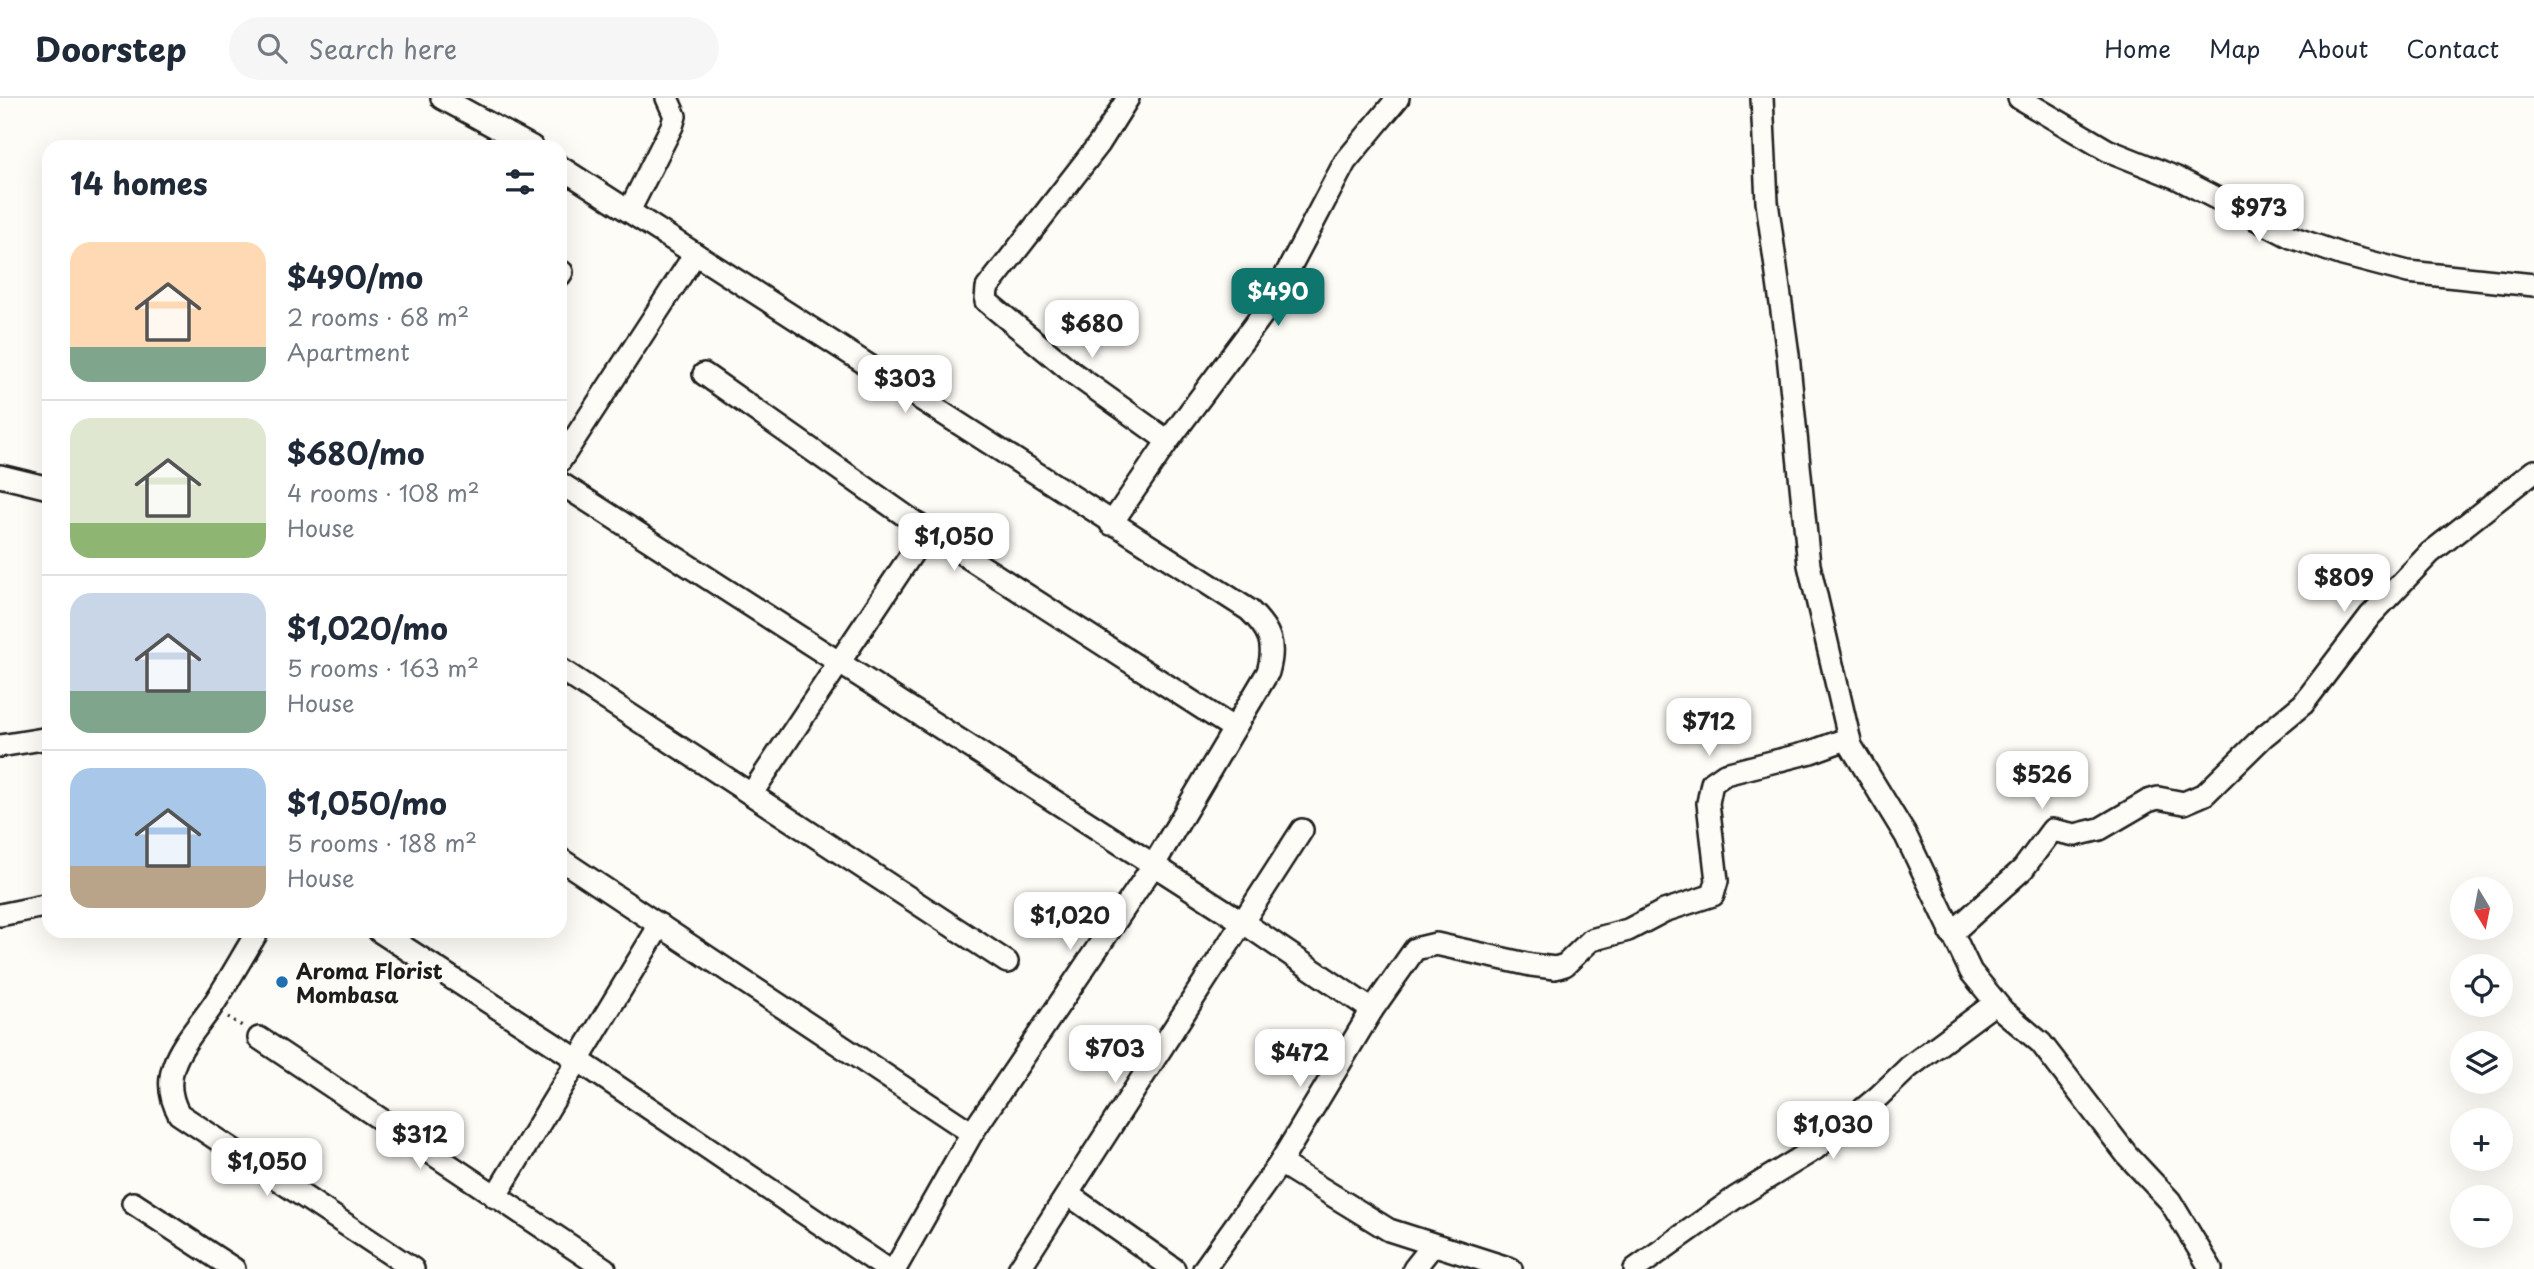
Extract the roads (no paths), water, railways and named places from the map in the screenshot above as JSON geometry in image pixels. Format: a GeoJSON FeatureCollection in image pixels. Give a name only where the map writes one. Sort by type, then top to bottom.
{"type":"FeatureCollection","features":[{"type":"Feature","properties":{"kind":"street"},"geometry":{"type":"LineString","coordinates":[[442,98],[519,140]]}},
{"type":"Feature","properties":{"kind":"street"},"geometry":{"type":"LineString","coordinates":[[629,211],[672,126],[675,116],[667,98]]}},
{"type":"Feature","properties":{"kind":"street"},"geometry":{"type":"LineString","coordinates":[[1128,98],[1099,144],[987,288],[986,301],[1073,373],[1168,441]]}},
{"type":"Feature","properties":{"kind":"street"},"geometry":{"type":"LineString","coordinates":[[1111,524],[1168,441],[1270,303],[1345,162],[1398,98]]}},
{"type":"Feature","properties":{"kind":"street"},"geometry":{"type":"LineString","coordinates":[[1762,98],[1768,202],[1788,355],[1809,565],[1849,738],[1906,836],[1971,972],[1995,1003],[2041,1043],[2127,1155],[2169,1201],[2211,1269]]}},
{"type":"Feature","properties":{"kind":"street"},"geometry":{"type":"LineString","coordinates":[[2019,98],[2107,150],[2177,178],[2291,237],[2330,251],[2408,272],[2534,285]]}},
{"type":"Feature","properties":{"kind":"street"},"geometry":{"type":"LineString","coordinates":[[567,171],[1111,524],[1250,610],[1264,625],[1272,641],[1268,672],[1153,866],[972,1133],[895,1269]]}},
{"type":"Feature","properties":{"kind":"street"},"geometry":{"type":"LineString","coordinates":[[567,434],[695,254]]}},
{"type":"Feature","properties":{"kind":"street"},"geometry":{"type":"LineString","coordinates":[[704,374],[927,531],[1233,729]]}},
{"type":"Feature","properties":{"kind":"street"},"geometry":{"type":"LineString","coordinates":[[1951,934],[2024,869],[2052,830],[2075,835],[2101,829],[2148,801],[2158,798],[2184,803],[2205,794],[2263,737],[2303,704],[2370,616],[2430,553],[2534,471]]}},
{"type":"Feature","properties":{"kind":"street"},"geometry":{"type":"LineString","coordinates":[[0,475],[42,486]]}},
{"type":"Feature","properties":{"kind":"street"},"geometry":{"type":"LineString","coordinates":[[567,488],[1244,923],[1372,1010]]}},
{"type":"Feature","properties":{"kind":"street"},"geometry":{"type":"LineString","coordinates":[[752,793],[927,531]]}},
{"type":"Feature","properties":{"kind":"street"},"geometry":{"type":"LineString","coordinates":[[567,674],[1007,962]]}},
{"type":"Feature","properties":{"kind":"street"},"geometry":{"type":"LineString","coordinates":[[1204,1269],[1280,1163],[1407,957],[1424,945],[1436,944],[1555,968],[1565,965],[1591,940],[1628,930],[1664,911],[1713,895],[1717,881],[1708,803],[1712,783],[1725,774],[1811,752],[1849,738]]}},
{"type":"Feature","properties":{"kind":"street"},"geometry":{"type":"LineString","coordinates":[[0,746],[42,739]]}},
{"type":"Feature","properties":{"kind":"street"},"geometry":{"type":"LineString","coordinates":[[1019,1269],[1303,830]]}},
{"type":"Feature","properties":{"kind":"street"},"geometry":{"type":"LineString","coordinates":[[567,864],[972,1133]]}},
{"type":"Feature","properties":{"kind":"street"},"geometry":{"type":"LineString","coordinates":[[0,915],[42,906]]}},
{"type":"Feature","properties":{"kind":"street"},"geometry":{"type":"LineString","coordinates":[[495,1196],[660,925]]}},
{"type":"Feature","properties":{"kind":"street"},"geometry":{"type":"LineString","coordinates":[[254,938],[212,1006],[178,1051],[172,1067],[171,1092],[179,1114],[414,1269]]}},
{"type":"Feature","properties":{"kind":"street"},"geometry":{"type":"LineString","coordinates":[[390,938],[578,1060],[887,1269]]}},
{"type":"Feature","properties":{"kind":"street"},"geometry":{"type":"LineString","coordinates":[[1635,1269],[1735,1198],[1815,1149],[1880,1096],[1918,1059],[1995,1003]]}},
{"type":"Feature","properties":{"kind":"street"},"geometry":{"type":"LineString","coordinates":[[258,1038],[606,1269]]}},
{"type":"Feature","properties":{"kind":"street"},"geometry":{"type":"LineString","coordinates":[[1280,1163],[1389,1230],[1511,1269]]}},
{"type":"Feature","properties":{"kind":"street"},"geometry":{"type":"LineString","coordinates":[[1069,1195],[1174,1269]]}},
{"type":"Feature","properties":{"kind":"street"},"geometry":{"type":"LineString","coordinates":[[133,1203],[234,1269]]}},
{"type":"Feature","properties":{"kind":"street"},"geometry":{"type":"LineString","coordinates":[[1414,1269],[1433,1245]]}},
{"type":"Feature","properties":{"kind":"place","name":"Aroma Florist Mombasa"},"geometry":{"type":"Point","coordinates":[282,982]}}]}
